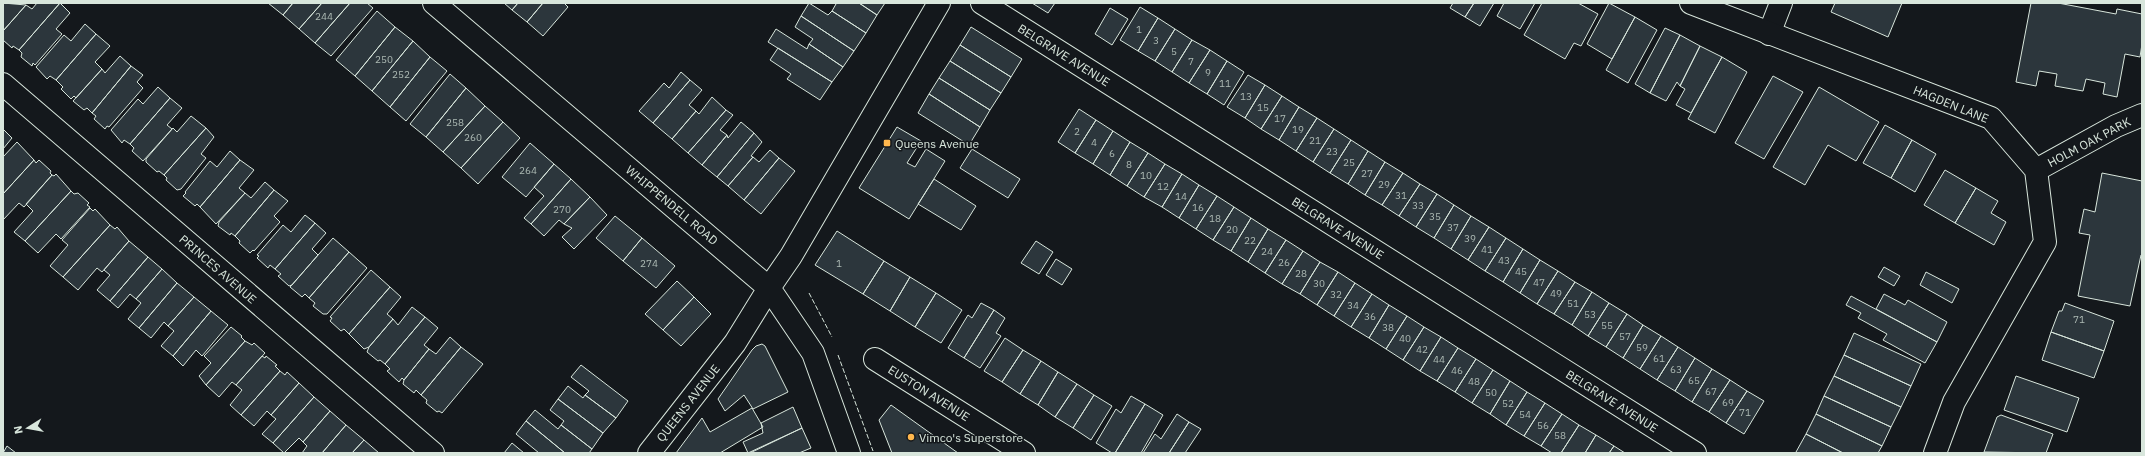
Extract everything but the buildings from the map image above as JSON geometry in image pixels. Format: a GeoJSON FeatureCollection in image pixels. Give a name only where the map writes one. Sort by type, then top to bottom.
{"type":"FeatureCollection","features":[{"type":"Feature","properties":{"kind":"street","name":"WHIPPENDELL ROAD"},"geometry":{"type":"LineString","coordinates":[[434,3],[768,288],[813,353],[849,453]]}},
{"type":"Feature","properties":{"kind":"street","name":"QUEENS AVENUE"},"geometry":{"type":"LineString","coordinates":[[649,453],[734,343],[768,288],[806,232],[939,3]]}},
{"type":"Feature","properties":{"kind":"street","name":"BELGRAVE AVENUE"},"geometry":{"type":"LineString","coordinates":[[982,3],[1695,453]]}},
{"type":"Feature","properties":{"kind":"street","name":"HAGDEN LANE"},"geometry":{"type":"LineString","coordinates":[[1691,3],[1991,118],[2036,170]]}},
{"type":"Feature","properties":{"kind":"street"},"geometry":{"type":"LineString","coordinates":[[1769,34],[1781,3]]}},
{"type":"Feature","properties":{"kind":"street","name":"PRINCES AVENUE"},"geometry":{"type":"LineString","coordinates":[[3,84],[433,453]]}},
{"type":"Feature","properties":{"kind":"street","name":"HOLM OAK PARK"},"geometry":{"type":"LineString","coordinates":[[2036,170],[2116,126],[2142,115]]}},
{"type":"Feature","properties":{"kind":"street"},"geometry":{"type":"LineString","coordinates":[[1935,453],[1954,402],[2045,242],[2036,170]]}},
{"type":"Feature","properties":{"kind":"street","name":"EUSTON AVENUE"},"geometry":{"type":"LineString","coordinates":[[876,358],[1024,453]]}},
{"type":"Feature","properties":{"kind":"fence"},"geometry":{"type":"LineString","coordinates":[[809,293],[832,337]]}},
{"type":"Feature","properties":{"kind":"fence"},"geometry":{"type":"LineString","coordinates":[[838,355],[873,451]]}},
{"type":"Feature","properties":{"kind":"place","name":"Queens Avenue"},"geometry":{"type":"Point","coordinates":[887,143]}},
{"type":"Feature","properties":{"kind":"place","name":"Vimco's Superstore"},"geometry":{"type":"Point","coordinates":[911,437]}}]}
